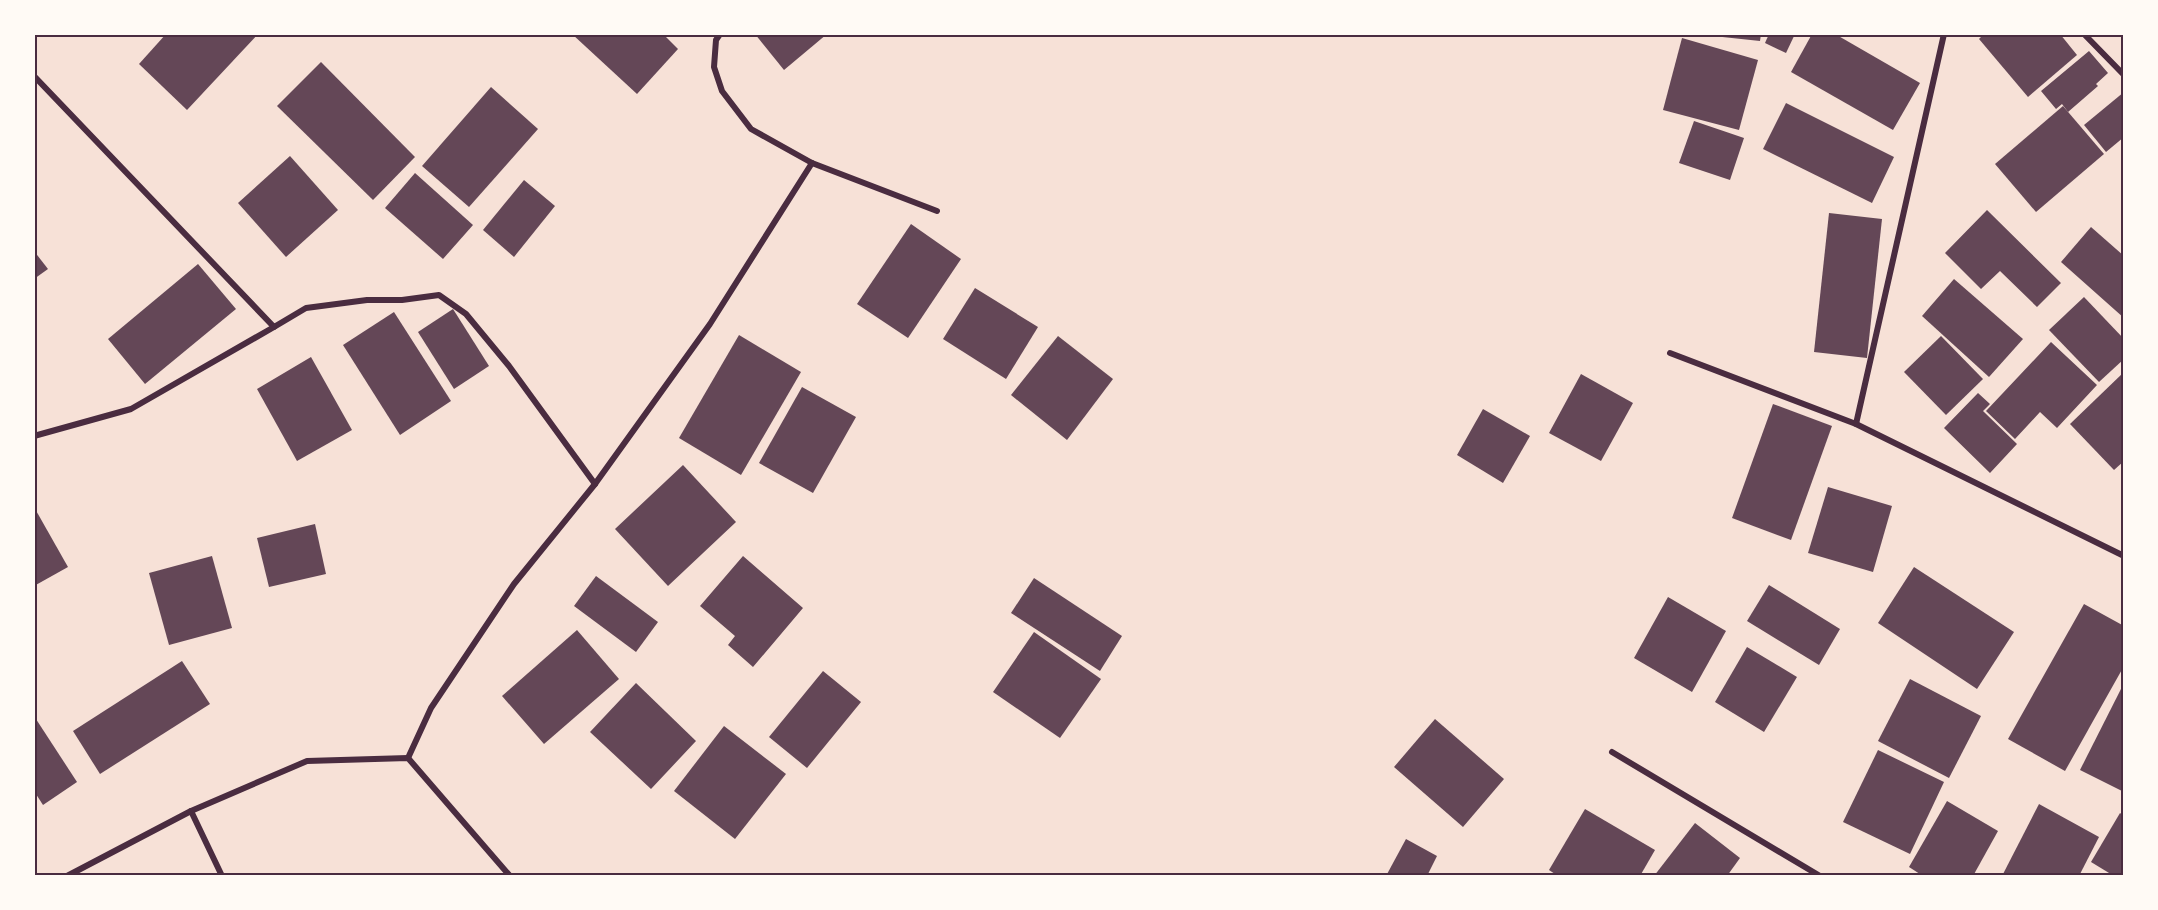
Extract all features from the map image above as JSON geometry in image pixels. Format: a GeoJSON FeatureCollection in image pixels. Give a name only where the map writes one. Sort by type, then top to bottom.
{"type":"FeatureCollection","features":[{"type":"Feature","properties":{"kind":"street"},"geometry":{"type":"LineString","coordinates":[[720,34],[716,40],[714,67],[722,91],[751,129],[812,163],[937,211]]}},
{"type":"Feature","properties":{"kind":"street"},"geometry":{"type":"LineString","coordinates":[[1856,424],[1944,34]]}},
{"type":"Feature","properties":{"kind":"street"},"geometry":{"type":"LineString","coordinates":[[2084,34],[2124,75]]}},
{"type":"Feature","properties":{"kind":"street"},"geometry":{"type":"LineString","coordinates":[[34,76],[274,327]]}},
{"type":"Feature","properties":{"kind":"street"},"geometry":{"type":"LineString","coordinates":[[408,758],[432,708],[514,584],[595,484],[710,324],[812,163]]}},
{"type":"Feature","properties":{"kind":"street"},"geometry":{"type":"LineString","coordinates":[[34,436],[131,408],[306,308],[367,300],[402,300],[439,296],[466,314],[509,366],[595,484]]}},
{"type":"Feature","properties":{"kind":"street"},"geometry":{"type":"LineString","coordinates":[[1670,353],[1856,424],[2124,556]]}},
{"type":"Feature","properties":{"kind":"street"},"geometry":{"type":"LineString","coordinates":[[1612,752],[1821,876]]}},
{"type":"Feature","properties":{"kind":"street"},"geometry":{"type":"LineString","coordinates":[[67,876],[191,811],[308,761],[408,758]]}},
{"type":"Feature","properties":{"kind":"street"},"geometry":{"type":"LineString","coordinates":[[408,758],[510,876]]}},
{"type":"Feature","properties":{"kind":"street"},"geometry":{"type":"LineString","coordinates":[[191,811],[222,876]]}},
{"type":"Feature","properties":{"kind":"building"},"geometry":{"type":"Polygon","coordinates":[[[166,34],[258,34],[187,110],[139,64],[166,34]]]}},
{"type":"Feature","properties":{"kind":"building"},"geometry":{"type":"Polygon","coordinates":[[[572,34],[663,34],[678,49],[637,94],[572,34]]]}},
{"type":"Feature","properties":{"kind":"building"},"geometry":{"type":"Polygon","coordinates":[[[755,34],[827,34],[784,70],[755,34]]]}},
{"type":"Feature","properties":{"kind":"building"},"geometry":{"type":"Polygon","coordinates":[[[1713,34],[1761,34],[1760,41],[1713,36],[1713,34]]]}},
{"type":"Feature","properties":{"kind":"building"},"geometry":{"type":"Polygon","coordinates":[[[1769,34],[1795,34],[1786,53],[1765,43],[1769,34]]]}},
{"type":"Feature","properties":{"kind":"building"},"geometry":{"type":"Polygon","coordinates":[[[1812,34],[1835,34],[1920,83],[1893,130],[1791,72],[1812,34]]]}},
{"type":"Feature","properties":{"kind":"building"},"geometry":{"type":"Polygon","coordinates":[[[1984,34],[2060,34],[2077,55],[2028,97],[1979,39],[1984,34]]]}},
{"type":"Feature","properties":{"kind":"building"},"geometry":{"type":"Polygon","coordinates":[[[1682,38],[1758,60],[1739,130],[1663,110],[1682,38]]]}},
{"type":"Feature","properties":{"kind":"building"},"geometry":{"type":"Polygon","coordinates":[[[2089,51],[2108,73],[2096,84],[2098,86],[2068,112],[2062,104],[2056,109],[2041,91],[2089,51]]]}},
{"type":"Feature","properties":{"kind":"building"},"geometry":{"type":"Polygon","coordinates":[[[321,62],[415,157],[373,200],[277,106],[321,62]]]}},
{"type":"Feature","properties":{"kind":"building"},"geometry":{"type":"Polygon","coordinates":[[[491,87],[538,129],[469,207],[422,166],[491,87]]]}},
{"type":"Feature","properties":{"kind":"building"},"geometry":{"type":"Polygon","coordinates":[[[2124,92],[2124,137],[2106,152],[2084,125],[2124,92]]]}},
{"type":"Feature","properties":{"kind":"building"},"geometry":{"type":"Polygon","coordinates":[[[1786,103],[1894,157],[1872,203],[1763,149],[1786,103]]]}},
{"type":"Feature","properties":{"kind":"building"},"geometry":{"type":"Polygon","coordinates":[[[2063,106],[2104,154],[2036,212],[1995,164],[2063,106]]]}},
{"type":"Feature","properties":{"kind":"building"},"geometry":{"type":"Polygon","coordinates":[[[1694,121],[1744,138],[1730,180],[1679,163],[1694,121]]]}},
{"type":"Feature","properties":{"kind":"building"},"geometry":{"type":"Polygon","coordinates":[[[290,156],[338,210],[286,257],[238,203],[290,156]]]}},
{"type":"Feature","properties":{"kind":"building"},"geometry":{"type":"Polygon","coordinates":[[[415,173],[473,225],[443,259],[385,208],[415,173]]]}},
{"type":"Feature","properties":{"kind":"building"},"geometry":{"type":"Polygon","coordinates":[[[524,180],[555,206],[514,257],[483,230],[524,180]]]}},
{"type":"Feature","properties":{"kind":"building"},"geometry":{"type":"Polygon","coordinates":[[[1987,210],[2061,283],[2037,307],[2000,271],[1981,289],[1945,253],[1987,210]]]}},
{"type":"Feature","properties":{"kind":"building"},"geometry":{"type":"Polygon","coordinates":[[[1829,213],[1882,219],[1867,358],[1814,352],[1829,213]]]}},
{"type":"Feature","properties":{"kind":"building"},"geometry":{"type":"Polygon","coordinates":[[[911,224],[961,259],[908,338],[857,304],[911,224]]]}},
{"type":"Feature","properties":{"kind":"building"},"geometry":{"type":"Polygon","coordinates":[[[2091,227],[2124,256],[2124,318],[2061,262],[2091,227]]]}},
{"type":"Feature","properties":{"kind":"building"},"geometry":{"type":"Polygon","coordinates":[[[34,251],[48,269],[34,279],[34,251]]]}},
{"type":"Feature","properties":{"kind":"building"},"geometry":{"type":"Polygon","coordinates":[[[198,264],[236,309],[145,384],[108,339],[198,264]]]}},
{"type":"Feature","properties":{"kind":"building"},"geometry":{"type":"Polygon","coordinates":[[[1954,279],[2023,339],[1989,377],[1922,316],[1954,279]]]}},
{"type":"Feature","properties":{"kind":"building"},"geometry":{"type":"Polygon","coordinates":[[[975,288],[1038,327],[1006,379],[943,339],[975,288]]]}},
{"type":"Feature","properties":{"kind":"building"},"geometry":{"type":"Polygon","coordinates":[[[2084,297],[2124,339],[2124,359],[2099,382],[2049,330],[2084,297]]]}},
{"type":"Feature","properties":{"kind":"building"},"geometry":{"type":"Polygon","coordinates":[[[453,309],[489,366],[454,389],[418,332],[453,309]]]}},
{"type":"Feature","properties":{"kind":"building"},"geometry":{"type":"Polygon","coordinates":[[[394,312],[451,401],[400,435],[343,345],[394,312]]]}},
{"type":"Feature","properties":{"kind":"building"},"geometry":{"type":"Polygon","coordinates":[[[739,335],[801,372],[741,475],[679,438],[739,335]]]}},
{"type":"Feature","properties":{"kind":"building"},"geometry":{"type":"Polygon","coordinates":[[[1058,336],[1113,379],[1067,440],[1011,395],[1058,336]]]}},
{"type":"Feature","properties":{"kind":"building"},"geometry":{"type":"Polygon","coordinates":[[[1941,336],[1983,379],[1946,415],[1904,372],[1941,336]]]}},
{"type":"Feature","properties":{"kind":"building"},"geometry":{"type":"Polygon","coordinates":[[[2051,342],[2097,385],[2057,428],[2040,412],[2015,439],[1986,411],[2051,342]]]}},
{"type":"Feature","properties":{"kind":"building"},"geometry":{"type":"Polygon","coordinates":[[[311,357],[352,430],[297,461],[257,389],[311,357]]]}},
{"type":"Feature","properties":{"kind":"building"},"geometry":{"type":"Polygon","coordinates":[[[2124,372],[2124,461],[2114,470],[2070,424],[2124,372]]]}},
{"type":"Feature","properties":{"kind":"building"},"geometry":{"type":"Polygon","coordinates":[[[1581,374],[1633,403],[1601,461],[1549,433],[1581,374]]]}},
{"type":"Feature","properties":{"kind":"building"},"geometry":{"type":"Polygon","coordinates":[[[802,387],[856,417],[813,493],[759,463],[802,387]]]}},
{"type":"Feature","properties":{"kind":"building"},"geometry":{"type":"Polygon","coordinates":[[[1978,393],[1990,404],[1983,411],[2017,444],[1990,473],[1944,428],[1978,393]]]}},
{"type":"Feature","properties":{"kind":"building"},"geometry":{"type":"Polygon","coordinates":[[[1773,404],[1832,426],[1791,540],[1732,518],[1773,404]]]}},
{"type":"Feature","properties":{"kind":"building"},"geometry":{"type":"Polygon","coordinates":[[[1483,409],[1530,436],[1503,483],[1457,455],[1483,409]]]}},
{"type":"Feature","properties":{"kind":"building"},"geometry":{"type":"Polygon","coordinates":[[[683,465],[736,522],[668,586],[615,529],[683,465]]]}},
{"type":"Feature","properties":{"kind":"building"},"geometry":{"type":"Polygon","coordinates":[[[1828,487],[1892,506],[1873,572],[1808,553],[1828,487]]]}},
{"type":"Feature","properties":{"kind":"building"},"geometry":{"type":"Polygon","coordinates":[[[34,507],[68,567],[34,586],[34,507]]]}},
{"type":"Feature","properties":{"kind":"building"},"geometry":{"type":"Polygon","coordinates":[[[315,524],[326,574],[269,587],[257,538],[315,524]]]}},
{"type":"Feature","properties":{"kind":"building"},"geometry":{"type":"Polygon","coordinates":[[[212,556],[232,628],[169,645],[149,573],[212,556]]]}},
{"type":"Feature","properties":{"kind":"building"},"geometry":{"type":"Polygon","coordinates":[[[743,556],[803,608],[753,667],[728,645],[735,636],[700,606],[743,556]]]}},
{"type":"Feature","properties":{"kind":"building"},"geometry":{"type":"Polygon","coordinates":[[[1914,567],[2014,632],[1977,689],[1878,623],[1914,567]]]}},
{"type":"Feature","properties":{"kind":"building"},"geometry":{"type":"Polygon","coordinates":[[[596,576],[658,622],[636,652],[574,606],[596,576]]]}},
{"type":"Feature","properties":{"kind":"building"},"geometry":{"type":"Polygon","coordinates":[[[1034,578],[1122,636],[1100,671],[1011,613],[1034,578]]]}},
{"type":"Feature","properties":{"kind":"building"},"geometry":{"type":"Polygon","coordinates":[[[1769,585],[1840,629],[1819,665],[1747,621],[1769,585]]]}},
{"type":"Feature","properties":{"kind":"building"},"geometry":{"type":"Polygon","coordinates":[[[1668,597],[1726,631],[1692,692],[1634,658],[1668,597]]]}},
{"type":"Feature","properties":{"kind":"building"},"geometry":{"type":"Polygon","coordinates":[[[2084,604],[2124,626],[2124,666],[2065,771],[2008,739],[2084,604]]]}},
{"type":"Feature","properties":{"kind":"building"},"geometry":{"type":"Polygon","coordinates":[[[577,630],[619,679],[544,744],[502,696],[577,630]]]}},
{"type":"Feature","properties":{"kind":"building"},"geometry":{"type":"Polygon","coordinates":[[[1034,632],[1101,679],[1060,738],[993,692],[1034,632]]]}},
{"type":"Feature","properties":{"kind":"building"},"geometry":{"type":"Polygon","coordinates":[[[1747,647],[1797,677],[1764,732],[1715,702],[1747,647]]]}},
{"type":"Feature","properties":{"kind":"building"},"geometry":{"type":"Polygon","coordinates":[[[182,661],[210,704],[100,774],[73,731],[182,661]]]}},
{"type":"Feature","properties":{"kind":"building"},"geometry":{"type":"Polygon","coordinates":[[[823,671],[861,702],[807,768],[769,737],[823,671]]]}},
{"type":"Feature","properties":{"kind":"building"},"geometry":{"type":"Polygon","coordinates":[[[1910,679],[1981,716],[1949,778],[1878,741],[1910,679]]]}},
{"type":"Feature","properties":{"kind":"building"},"geometry":{"type":"Polygon","coordinates":[[[636,683],[696,741],[651,789],[590,732],[636,683]]]}},
{"type":"Feature","properties":{"kind":"building"},"geometry":{"type":"Polygon","coordinates":[[[2124,683],[2124,792],[2080,770],[2124,683]]]}},
{"type":"Feature","properties":{"kind":"building"},"geometry":{"type":"Polygon","coordinates":[[[34,716],[77,782],[43,805],[34,791],[34,716]]]}},
{"type":"Feature","properties":{"kind":"building"},"geometry":{"type":"Polygon","coordinates":[[[1435,719],[1504,779],[1463,827],[1394,767],[1435,719]]]}},
{"type":"Feature","properties":{"kind":"building"},"geometry":{"type":"Polygon","coordinates":[[[724,726],[786,774],[735,839],[674,791],[724,726]]]}},
{"type":"Feature","properties":{"kind":"building"},"geometry":{"type":"Polygon","coordinates":[[[1878,750],[1944,782],[1910,854],[1843,822],[1878,750]]]}},
{"type":"Feature","properties":{"kind":"building"},"geometry":{"type":"Polygon","coordinates":[[[1947,801],[1998,831],[1973,876],[1923,876],[1909,867],[1947,801]]]}},
{"type":"Feature","properties":{"kind":"building"},"geometry":{"type":"Polygon","coordinates":[[[2039,804],[2099,837],[2079,876],[2002,876],[2039,804]]]}},
{"type":"Feature","properties":{"kind":"building"},"geometry":{"type":"Polygon","coordinates":[[[1585,809],[1655,850],[1640,876],[1558,876],[1549,870],[1585,809]]]}},
{"type":"Feature","properties":{"kind":"building"},"geometry":{"type":"Polygon","coordinates":[[[2120,813],[2124,816],[2124,876],[2114,876],[2091,862],[2120,813]]]}},
{"type":"Feature","properties":{"kind":"building"},"geometry":{"type":"Polygon","coordinates":[[[1695,823],[1740,858],[1727,876],[1654,876],[1695,823]]]}},
{"type":"Feature","properties":{"kind":"building"},"geometry":{"type":"Polygon","coordinates":[[[1406,839],[1437,856],[1427,876],[1386,876],[1406,839]]]}}]}
